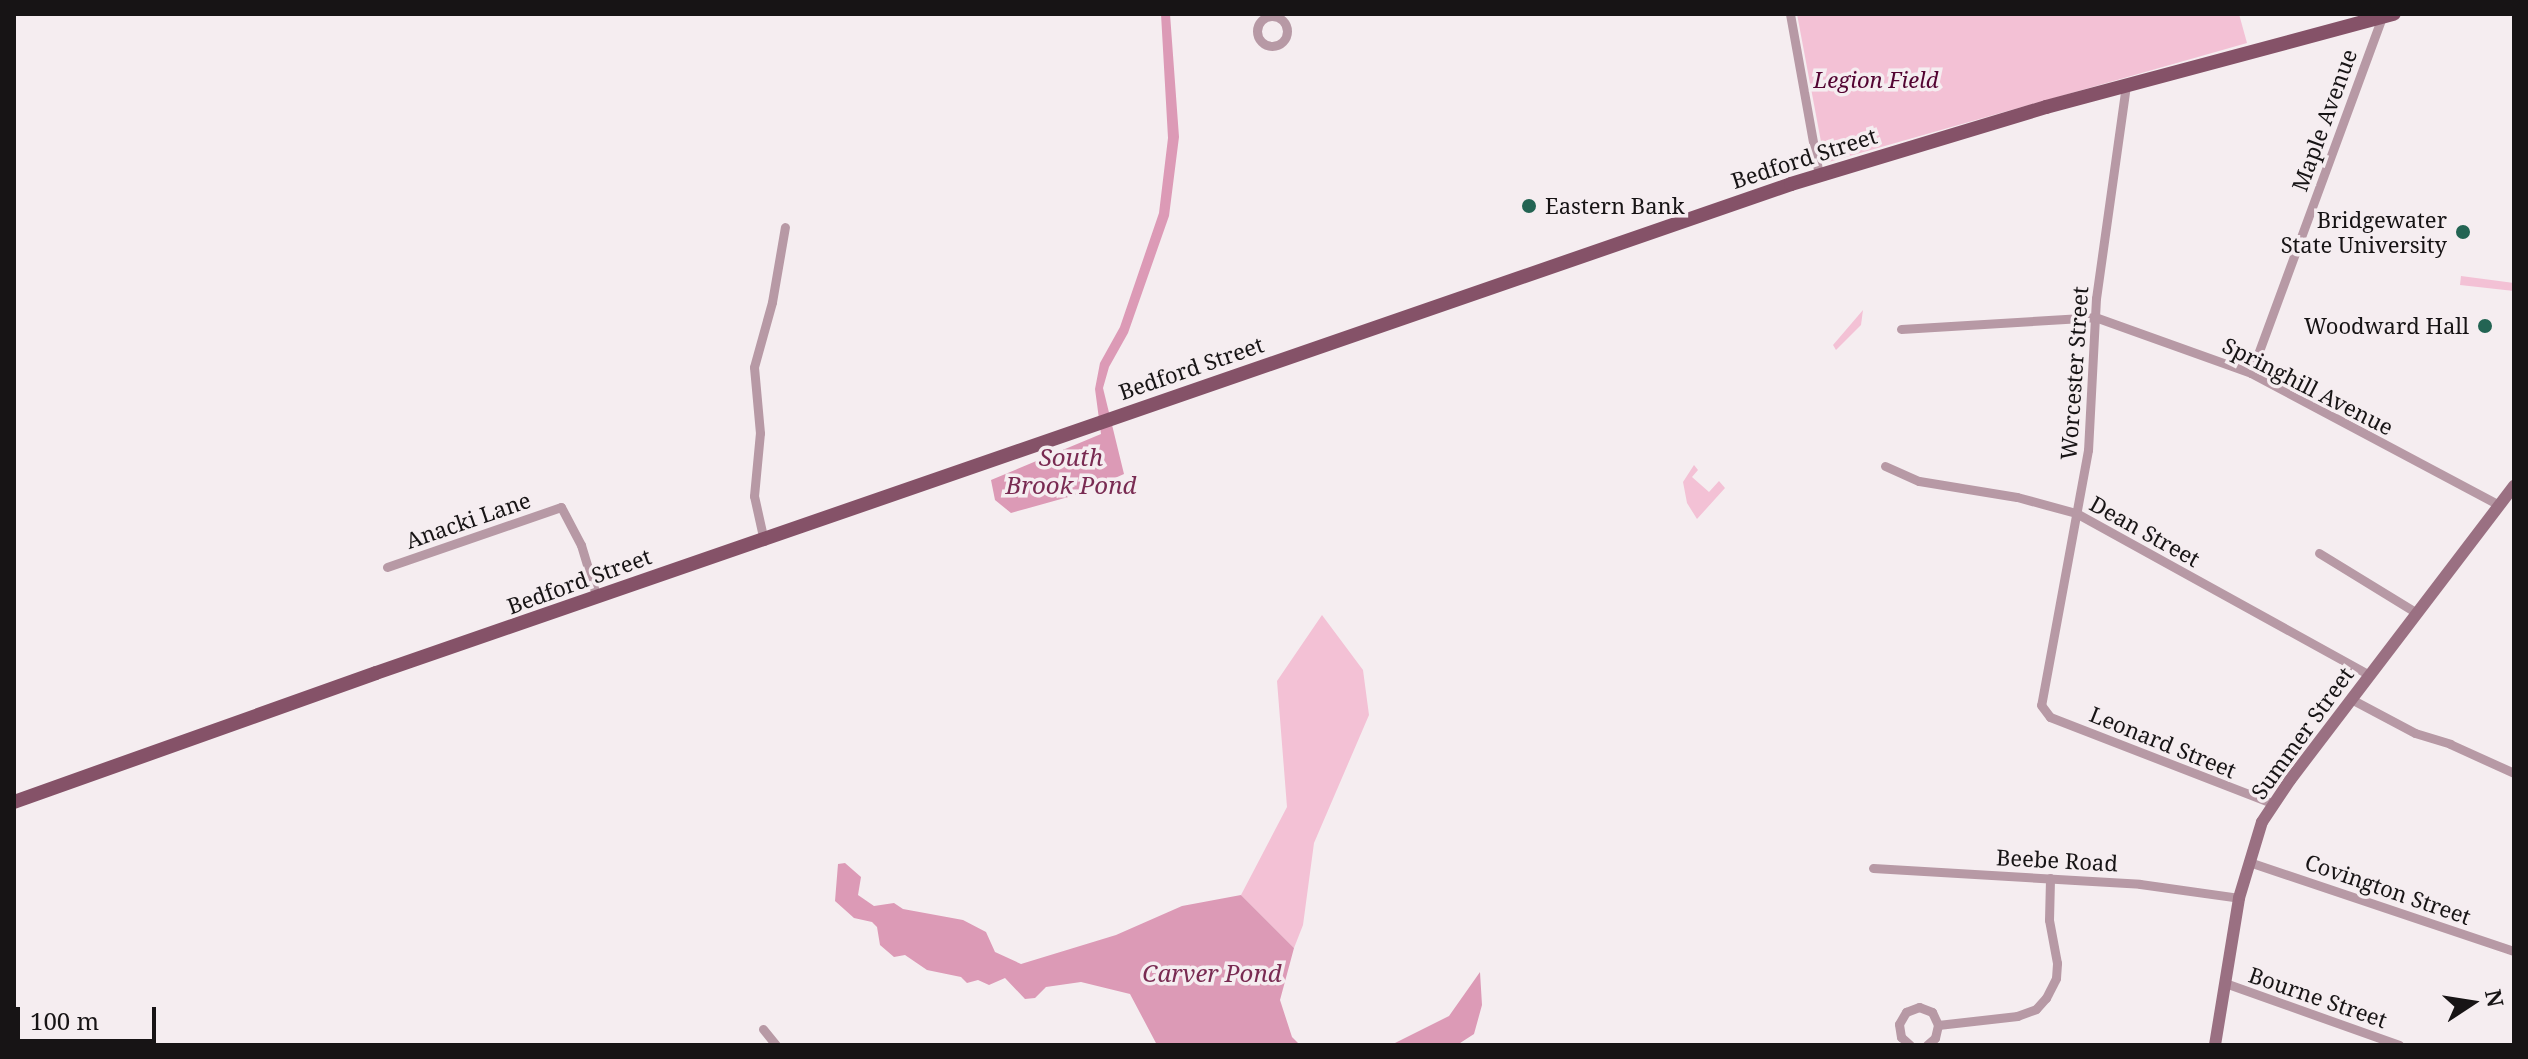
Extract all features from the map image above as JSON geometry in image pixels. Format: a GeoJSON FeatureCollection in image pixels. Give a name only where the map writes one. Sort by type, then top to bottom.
{"type":"FeatureCollection","features":[{"type":"Feature","properties":{"kind":"main road","name":"Bedford Street"},"geometry":{"type":"LineString","coordinates":[[14,802],[1819,175],[2126,85],[2386,15]]}},
{"type":"Feature","properties":{"kind":"main road","name":"Summer Street"},"geometry":{"type":"LineString","coordinates":[[2215,1045],[2239,898],[2257,831],[2351,699],[2514,486]]}},
{"type":"Feature","properties":{"kind":"street"},"geometry":{"type":"LineString","coordinates":[[1790,14],[1819,175]]}},
{"type":"Feature","properties":{"kind":"street","name":"Maple Avenue"},"geometry":{"type":"LineString","coordinates":[[2251,373],[2386,15]]}},
{"type":"Feature","properties":{"kind":"street","name":"Worcester Street"},"geometry":{"type":"LineString","coordinates":[[2043,710],[2040,701],[2090,433],[2095,317],[2126,85]]}},
{"type":"Feature","properties":{"kind":"street"},"geometry":{"type":"LineString","coordinates":[[764,541],[754,496],[760,433],[754,367],[772,302],[785,227]]}},
{"type":"Feature","properties":{"kind":"street","name":"Springhill Avenue"},"geometry":{"type":"LineString","coordinates":[[1901,329],[2095,317],[2251,373],[2499,505]]}},
{"type":"Feature","properties":{"kind":"street","name":"Dean Street"},"geometry":{"type":"LineString","coordinates":[[1885,466],[1919,481],[2017,497],[2076,513],[2369,675]]}},
{"type":"Feature","properties":{"kind":"street","name":"Anacki Lane"},"geometry":{"type":"LineString","coordinates":[[387,567],[561,507],[581,545],[597,598]]}},
{"type":"Feature","properties":{"kind":"street"},"geometry":{"type":"LineString","coordinates":[[2319,553],[2417,613]]}},
{"type":"Feature","properties":{"kind":"street"},"geometry":{"type":"LineString","coordinates":[[2351,699],[2415,733],[2450,744],[2514,773]]}},
{"type":"Feature","properties":{"kind":"street","name":"Leonard Street"},"geometry":{"type":"LineString","coordinates":[[2043,710],[2050,717],[2274,804]]}},
{"type":"Feature","properties":{"kind":"street","name":"Covington Street"},"geometry":{"type":"LineString","coordinates":[[2249,862],[2514,951]]}},
{"type":"Feature","properties":{"kind":"street","name":"Beebe Road"},"geometry":{"type":"LineString","coordinates":[[1873,868],[2161,886],[2239,898]]}},
{"type":"Feature","properties":{"kind":"street"},"geometry":{"type":"LineString","coordinates":[[1938,1025],[2017,1016],[2036,1009],[2046,998],[2057,971],[2049,920],[2050,878]]}},
{"type":"Feature","properties":{"kind":"street","name":"Bourne Street"},"geometry":{"type":"LineString","coordinates":[[2225,983],[2399,1045]]}},
{"type":"Feature","properties":{"kind":"street"},"geometry":{"type":"LineString","coordinates":[[1910,1045],[1898,1028],[1906,1012],[1914,1007],[1928,1009],[1938,1025],[1935,1038],[1927,1045]]}},
{"type":"Feature","properties":{"kind":"street"},"geometry":{"type":"LineString","coordinates":[[763,1029],[776,1045]]}},
{"type":"Feature","properties":{"kind":"green space","name":"Legion Field"},"geometry":{"type":"Polygon","coordinates":[[[1797,14],[2239,14],[2247,43],[1825,163],[1797,14]]]}},
{"type":"Feature","properties":{"kind":"green space"},"geometry":{"type":"Polygon","coordinates":[[[2461,276],[2514,283],[2514,291],[2460,285],[2461,276]]]}},
{"type":"Feature","properties":{"kind":"green space"},"geometry":{"type":"Polygon","coordinates":[[[1863,310],[1861,325],[1836,350],[1833,345],[1863,310]]]}},
{"type":"Feature","properties":{"kind":"green space"},"geometry":{"type":"Polygon","coordinates":[[[1694,465],[1698,470],[1692,477],[1709,492],[1719,481],[1725,488],[1697,519],[1687,503],[1683,482],[1694,465]]]}},
{"type":"Feature","properties":{"kind":"green space"},"geometry":{"type":"Polygon","coordinates":[[[1322,615],[1363,670],[1369,715],[1314,843],[1303,925],[1294,948],[1241,895],[1287,807],[1277,681],[1322,615]]]}},
{"type":"Feature","properties":{"kind":"water","name":"South Brook Pond"},"geometry":{"type":"Polygon","coordinates":[[[1161,14],[1170,14],[1179,137],[1169,216],[1128,333],[1109,367],[1103,388],[1124,474],[1079,494],[1011,513],[995,500],[991,480],[1101,434],[1095,389],[1100,363],[1120,327],[1159,213],[1168,138],[1161,14]]]}},
{"type":"Feature","properties":{"kind":"water","name":"Carver Pond"},"geometry":{"type":"Polygon","coordinates":[[[845,863],[861,877],[858,895],[874,906],[894,903],[903,909],[963,920],[986,932],[995,952],[1021,964],[1116,935],[1182,906],[1241,895],[1294,948],[1280,1000],[1292,1037],[1300,1045],[1157,1045],[1130,994],[1081,982],[1046,987],[1035,998],[1025,999],[1005,978],[989,985],[978,980],[967,983],[961,977],[927,970],[905,955],[894,957],[880,945],[877,927],[872,922],[854,918],[835,901],[838,864],[845,863]]]}},
{"type":"Feature","properties":{"kind":"water"},"geometry":{"type":"Polygon","coordinates":[[[1480,972],[1482,1005],[1474,1034],[1457,1045],[1391,1045],[1449,1016],[1480,972]]]}},
{"type":"Feature","properties":{"kind":"place","name":"Eastern Bank"},"geometry":{"type":"Point","coordinates":[1529,206]}},
{"type":"Feature","properties":{"kind":"place","name":"Bridgewater State University"},"geometry":{"type":"Point","coordinates":[2463,232]}},
{"type":"Feature","properties":{"kind":"place","name":"Woodward Hall"},"geometry":{"type":"Point","coordinates":[2485,326]}}]}
